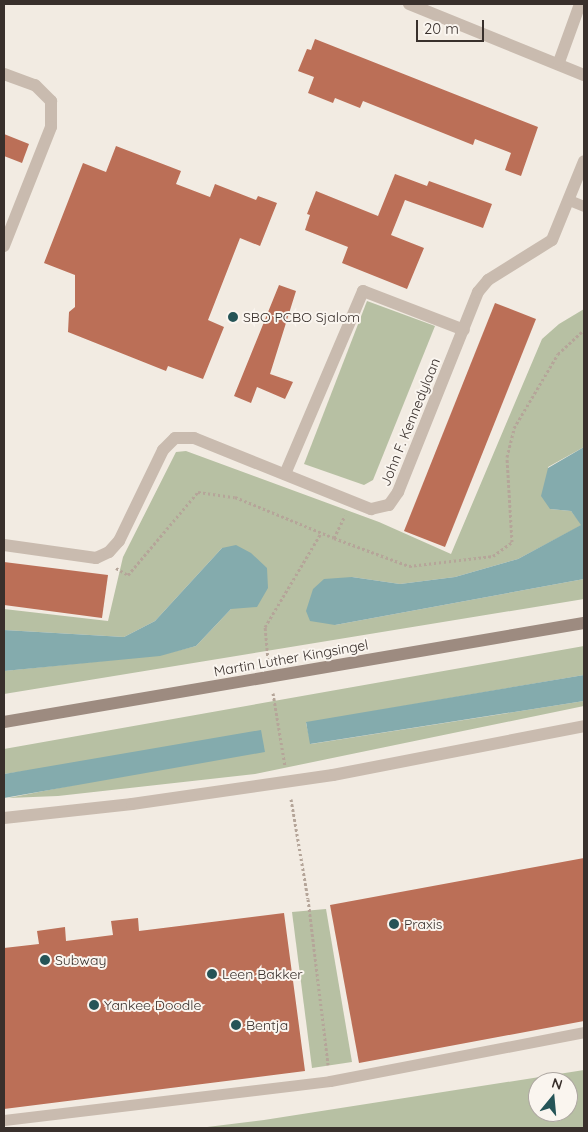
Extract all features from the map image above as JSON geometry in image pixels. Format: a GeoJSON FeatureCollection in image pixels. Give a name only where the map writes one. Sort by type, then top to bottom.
{"type":"FeatureCollection","features":[{"type":"Feature","properties":{"kind":"street"},"geometry":{"type":"LineString","coordinates":[[409,4],[559,62],[584,75]]}},
{"type":"Feature","properties":{"kind":"street"},"geometry":{"type":"LineString","coordinates":[[559,62],[580,4]]}},
{"type":"Feature","properties":{"kind":"street"},"geometry":{"type":"LineString","coordinates":[[4,74],[35,85],[51,102],[51,127],[4,246]]}},
{"type":"Feature","properties":{"kind":"street","name":"John F. Kennedylaan"},"geometry":{"type":"LineString","coordinates":[[96,558],[109,552],[119,541],[164,450],[175,438],[194,438],[371,509],[389,505],[398,492],[478,292],[488,280],[552,240],[584,161]]}},
{"type":"Feature","properties":{"kind":"street"},"geometry":{"type":"LineString","coordinates":[[285,474],[362,292],[464,330]]}},
{"type":"Feature","properties":{"kind":"street"},"geometry":{"type":"LineString","coordinates":[[4,545],[96,558]]}},
{"type":"Feature","properties":{"kind":"street","name":"Martin Luther Kingsingel"},"geometry":{"type":"LineString","coordinates":[[4,722],[584,623]]}},
{"type":"Feature","properties":{"kind":"street"},"geometry":{"type":"LineString","coordinates":[[4,818],[132,804],[288,781],[584,726]]}},
{"type":"Feature","properties":{"kind":"lane"},"geometry":{"type":"LineString","coordinates":[[569,200],[584,206]]}},
{"type":"Feature","properties":{"kind":"lane"},"geometry":{"type":"LineString","coordinates":[[4,1120],[330,1081],[584,1032]]}},
{"type":"Feature","properties":{"kind":"path"},"geometry":{"type":"LineString","coordinates":[[96,558],[128,574],[198,492],[235,497],[321,533],[409,566],[493,556],[512,542],[507,457],[514,428],[558,354],[584,330]]}},
{"type":"Feature","properties":{"kind":"path"},"geometry":{"type":"LineString","coordinates":[[334,538],[352,501]]}},
{"type":"Feature","properties":{"kind":"path"},"geometry":{"type":"LineString","coordinates":[[321,533],[265,627],[270,677],[308,899],[330,1081]]}},
{"type":"Feature","properties":{"kind":"green space"},"geometry":{"type":"Polygon","coordinates":[[[367,301],[435,326],[373,480],[364,485],[304,464],[367,301]]]}},
{"type":"Feature","properties":{"kind":"green space"},"geometry":{"type":"Polygon","coordinates":[[[584,309],[584,447],[548,467],[550,509],[571,511],[582,525],[518,559],[455,577],[400,584],[352,577],[335,625],[584,579],[584,599],[4,694],[4,671],[160,655],[196,646],[231,609],[222,548],[155,621],[124,637],[4,630],[4,609],[108,621],[123,557],[176,452],[186,451],[379,522],[451,554],[542,339],[559,324],[584,309]]]}},
{"type":"Feature","properties":{"kind":"green space"},"geometry":{"type":"Polygon","coordinates":[[[584,646],[584,675],[306,723],[311,744],[584,701],[584,706],[255,774],[58,796],[8,798],[74,785],[47,768],[4,774],[4,749],[584,646]]]}},
{"type":"Feature","properties":{"kind":"green space"},"geometry":{"type":"Polygon","coordinates":[[[326,909],[352,1062],[312,1068],[292,912],[326,909]]]}},
{"type":"Feature","properties":{"kind":"green space"},"geometry":{"type":"Polygon","coordinates":[[[584,1070],[584,1128],[199,1128],[264,1120],[528,1079],[528,1122],[578,1122],[578,1072],[571,1072],[584,1070]]]}},
{"type":"Feature","properties":{"kind":"water"},"geometry":{"type":"Polygon","coordinates":[[[584,447],[584,579],[335,625],[310,621],[306,611],[313,589],[324,579],[352,577],[400,584],[455,577],[518,559],[581,525],[571,511],[550,509],[541,496],[548,468],[584,447]]]}},
{"type":"Feature","properties":{"kind":"water"},"geometry":{"type":"Polygon","coordinates":[[[236,545],[251,553],[267,568],[268,588],[257,607],[231,609],[196,646],[160,656],[4,671],[4,630],[124,637],[155,621],[222,548],[236,545]]]}},
{"type":"Feature","properties":{"kind":"water"},"geometry":{"type":"Polygon","coordinates":[[[584,675],[584,701],[310,744],[306,722],[584,675]]]}},
{"type":"Feature","properties":{"kind":"water"},"geometry":{"type":"Polygon","coordinates":[[[261,730],[265,752],[4,798],[4,774],[261,730]]]}},
{"type":"Feature","properties":{"kind":"building"},"geometry":{"type":"Polygon","coordinates":[[[315,39],[538,127],[521,176],[505,170],[511,153],[475,139],[473,145],[363,101],[360,108],[335,98],[333,103],[308,93],[314,77],[298,71],[307,49],[311,50],[315,39]]]}},
{"type":"Feature","properties":{"kind":"building"},"geometry":{"type":"Polygon","coordinates":[[[4,134],[29,144],[22,163],[4,156],[4,134]]]}},
{"type":"Feature","properties":{"kind":"building"},"geometry":{"type":"Polygon","coordinates":[[[116,146],[181,171],[176,184],[210,197],[215,184],[256,200],[258,196],[277,203],[260,246],[240,238],[208,320],[224,327],[203,379],[168,366],[166,371],[68,332],[69,312],[75,307],[75,275],[44,263],[83,163],[106,172],[116,146]]]}},
{"type":"Feature","properties":{"kind":"building"},"geometry":{"type":"Polygon","coordinates":[[[395,174],[427,186],[429,181],[492,204],[483,228],[405,200],[391,235],[424,248],[407,289],[342,263],[348,247],[305,230],[310,215],[307,214],[316,191],[378,216],[395,174]]]}},
{"type":"Feature","properties":{"kind":"building"},"geometry":{"type":"Polygon","coordinates":[[[279,285],[296,291],[270,374],[293,382],[285,399],[257,387],[251,403],[234,396],[279,285]]]}},
{"type":"Feature","properties":{"kind":"building"},"geometry":{"type":"Polygon","coordinates":[[[495,303],[536,319],[445,547],[404,531],[495,303]]]}},
{"type":"Feature","properties":{"kind":"building"},"geometry":{"type":"Polygon","coordinates":[[[4,562],[108,575],[102,618],[4,605],[4,562]]]}},
{"type":"Feature","properties":{"kind":"building"},"geometry":{"type":"Polygon","coordinates":[[[584,858],[584,1021],[359,1063],[330,905],[584,858]]]}},
{"type":"Feature","properties":{"kind":"building"},"geometry":{"type":"Polygon","coordinates":[[[284,913],[305,1071],[4,1109],[4,948],[39,944],[37,931],[65,927],[66,941],[113,935],[111,921],[138,918],[139,931],[284,913]]]}},
{"type":"Feature","properties":{"kind":"place","name":"SBO PCBO Sjalom"},"geometry":{"type":"Point","coordinates":[233,317]}},
{"type":"Feature","properties":{"kind":"place","name":"Praxis"},"geometry":{"type":"Point","coordinates":[394,924]}},
{"type":"Feature","properties":{"kind":"place","name":"Subway"},"geometry":{"type":"Point","coordinates":[45,960]}},
{"type":"Feature","properties":{"kind":"place","name":"Leen Bakker"},"geometry":{"type":"Point","coordinates":[212,974]}},
{"type":"Feature","properties":{"kind":"place","name":"Yankee Doodle"},"geometry":{"type":"Point","coordinates":[94,1005]}},
{"type":"Feature","properties":{"kind":"place","name":"Bentja"},"geometry":{"type":"Point","coordinates":[236,1025]}}]}
